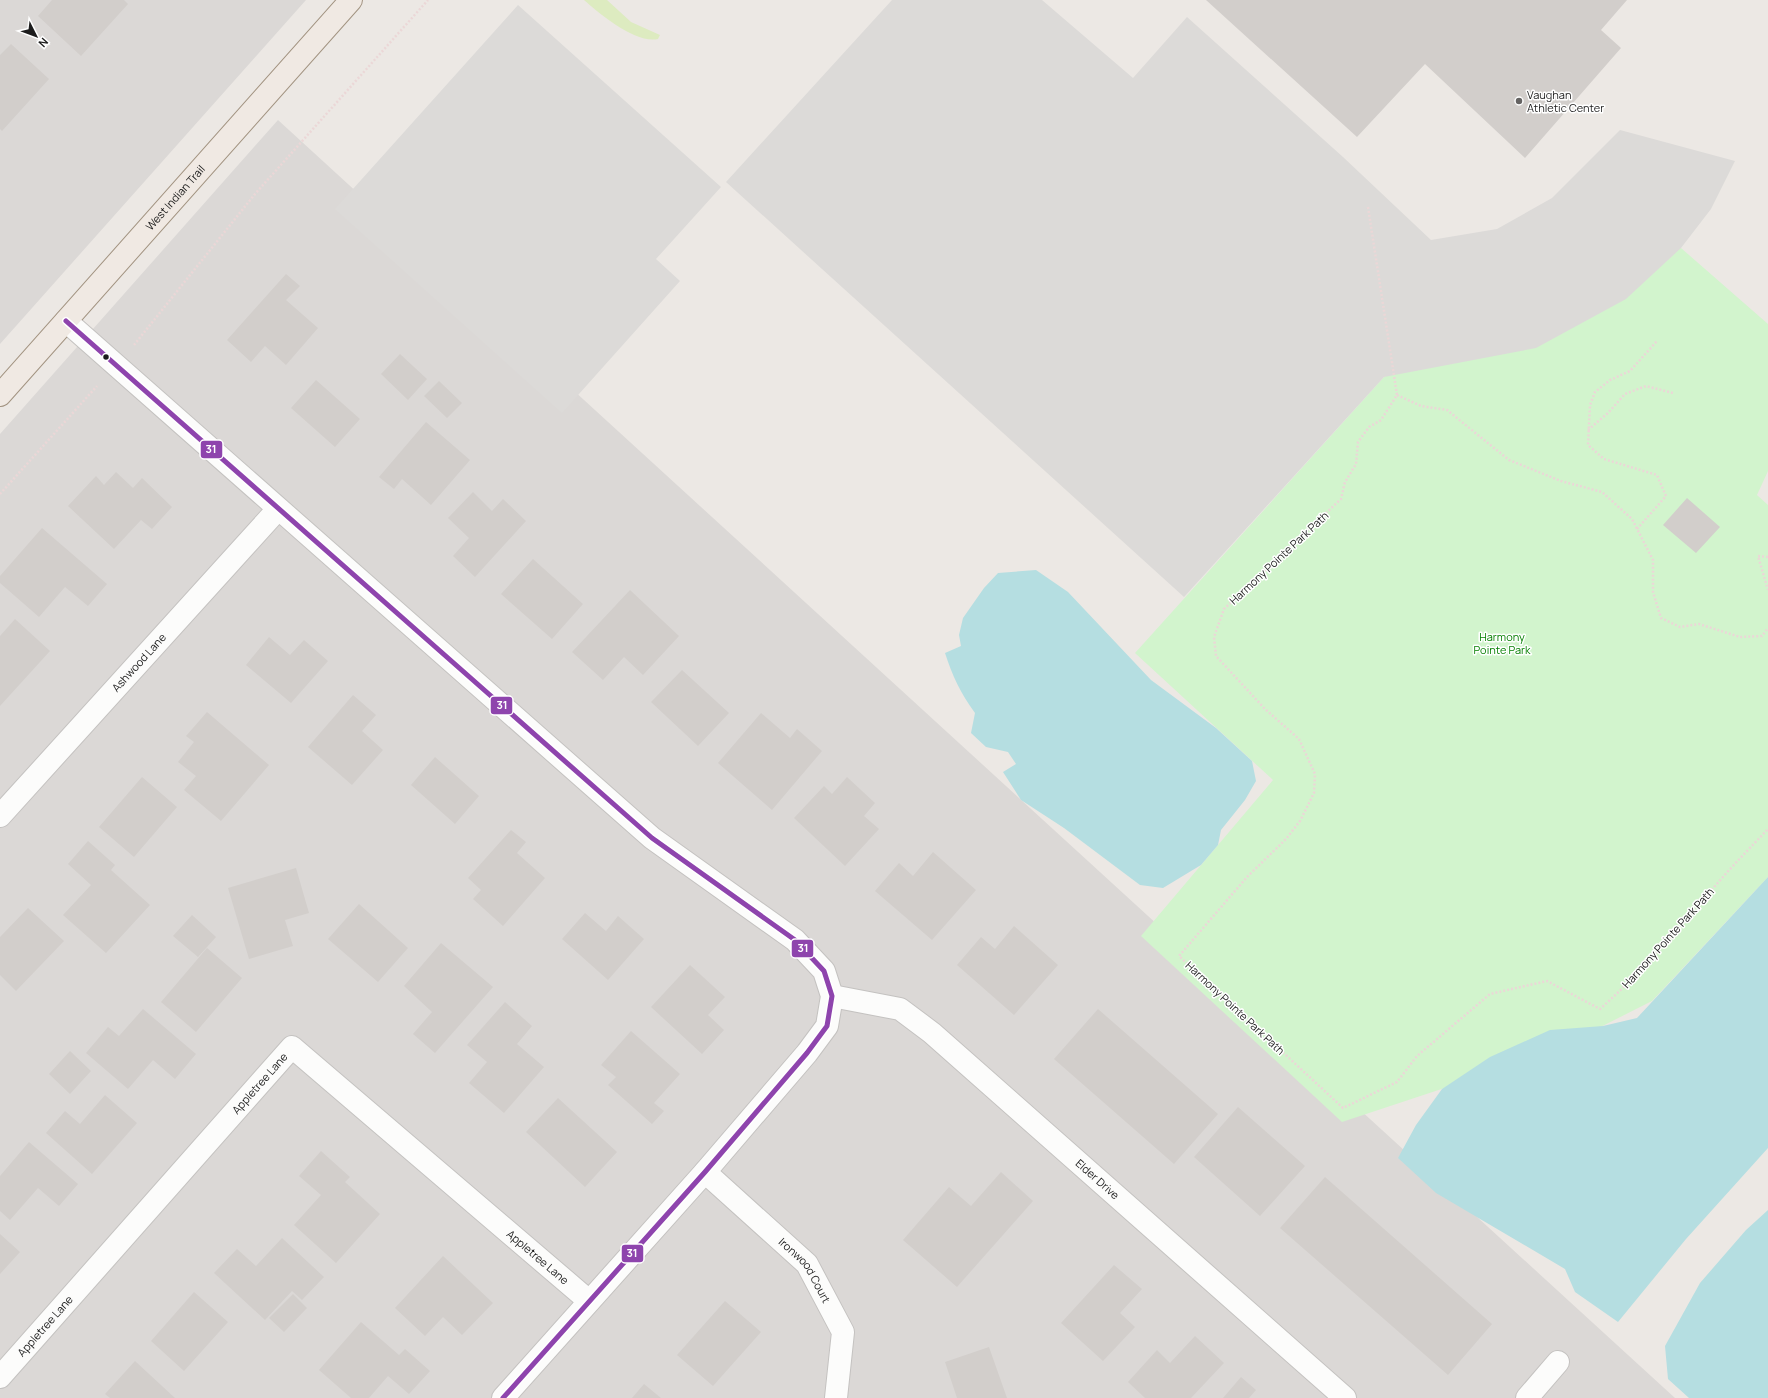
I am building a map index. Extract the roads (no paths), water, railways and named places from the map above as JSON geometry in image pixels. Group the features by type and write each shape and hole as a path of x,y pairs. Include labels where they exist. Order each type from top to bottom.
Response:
{"main road":[{"name":"West Indian Trail","path":"0,395 351,0"}],"street":[{"path":"66,321 652,838 795,940 824,971 832,996 827,1026 807,1053 705,1172 504,1398"},
{"name":"Ashwood Lane","path":"0,816 278,509"},
{"name":"Elder Drive","path":"832,996 900,1009 932,1033 1345,1398"},
{"name":"Appletree Lane","path":"0,1377 292,1048 589,1301"},
{"name":"Ironwood Court","path":"705,1172 807,1264 843,1332 836,1398"},
{"path":"1527,1398 1558,1362"}],"water":[{"path":"1036,570 1068,592 1151,680 1216,728 1252,761 1256,781 1245,800 1221,830 1218,845 1201,865 1163,888 1140,885 1064,828 1021,800 1003,772 1016,764 1008,752 986,747 971,733 975,713 957,684 945,653 961,646 959,635 963,618 984,588 998,573"},
{"path":"1768,877 1768,1148 1686,1239 1618,1322 1575,1292 1565,1269 1436,1193 1398,1158 1416,1125 1442,1089 1490,1057 1550,1030 1603,1026 1637,1018"},
{"path":"1768,1210 1768,1398 1689,1398 1668,1379 1665,1346 1700,1283 1746,1230"}],"place":[{"name":"Vaughan Athletic Center","path":"1519,101"}],"park label":[{"name":"Harmony Pointe Park","path":"1502,643"}]}
